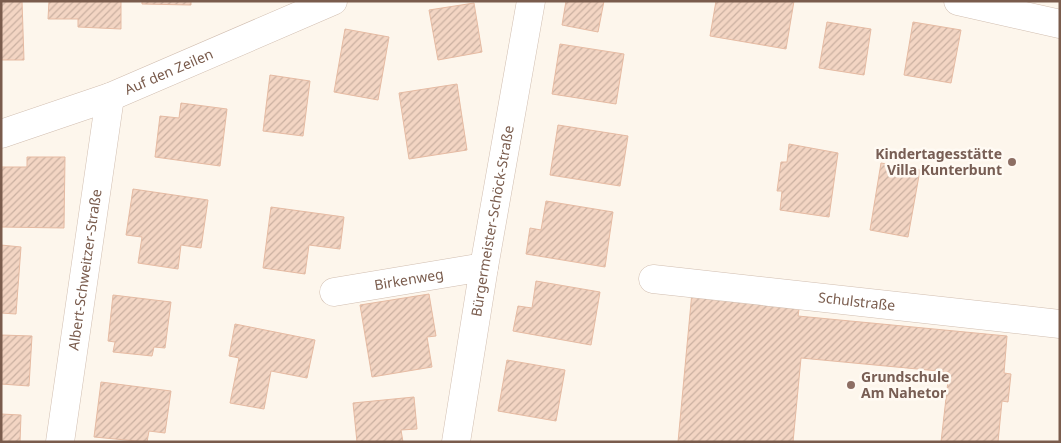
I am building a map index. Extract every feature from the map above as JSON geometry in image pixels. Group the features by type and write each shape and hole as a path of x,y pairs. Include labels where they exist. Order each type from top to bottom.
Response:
{"street":[{"name":"Auf den Zeilen","path":"1,134 110,98 333,1"},
{"name":"Bürgermeister-Schöck-Straße","path":"456,442 484,267 531,1"},
{"path":"958,1 1060,24"},
{"name":"Albert-Schweitzer-Straße","path":"60,442 110,98"},
{"name":"Birkenweg","path":"334,292 484,267"},
{"name":"Schulstraße","path":"653,279 1060,324"}],"building":[{"path":"1,1 22,1 24,60 1,60"},
{"path":"49,1 121,1 121,29 78,27 78,19 48,19"},
{"path":"142,1 191,1 191,5 142,4"},
{"path":"566,1 604,1 598,32 562,25"},
{"path":"716,1 794,1 786,49 710,36"},
{"path":"474,3 482,52 438,60 429,10"},
{"path":"827,22 871,29 864,75 819,68"},
{"path":"913,22 961,30 951,83 904,75"},
{"path":"345,29 389,37 378,100 334,92"},
{"path":"560,44 624,54 616,104 552,94"},
{"path":"270,75 310,81 303,136 263,131"},
{"path":"457,84 467,150 409,159 399,93"},
{"path":"181,103 227,109 220,166 155,157 160,116 179,118"},
{"path":"558,125 628,136 620,186 550,175"},
{"path":"789,144 838,153 829,217 780,210 782,191 777,191 781,162 787,162"},
{"path":"27,157 65,157 64,228 1,227 1,167 27,167"},
{"path":"881,163 920,170 908,237 870,230"},
{"path":"133,189 208,200 201,248 181,245 178,269 138,263 142,237 126,235"},
{"path":"546,201 613,212 605,267 526,254 530,228 541,230"},
{"path":"271,207 344,217 340,249 309,245 305,274 263,268"},
{"path":"1,245 21,247 16,314 1,313"},
{"path":"536,281 600,292 591,345 513,331 518,306 532,308"},
{"path":"692,292 800,303 798,316 1007,336 1004,373 1011,374 1008,402 1002,401 998,442 941,442 949,372 801,358 793,442 678,442"},
{"path":"429,294 436,336 427,337 432,367 372,377 360,305"},
{"path":"113,295 171,302 165,348 154,347 152,356 113,352 115,342 108,341"},
{"path":"235,324 315,340 307,378 271,371 264,409 230,403 239,358 229,356"},
{"path":"1,335 32,336 29,386 1,384"},
{"path":"507,360 565,370 556,421 498,411"},
{"path":"101,382 171,391 165,433 149,431 147,442 94,437"},
{"path":"414,397 417,429 401,430 403,442 357,442 353,403"},
{"path":"1,414 21,415 20,442 1,442"}],"place":[{"name":"Kindertagesstätte Villa Kunterbunt","path":"1012,162"},
{"name":"Grundschule Am Nahetor","path":"851,385"}]}
